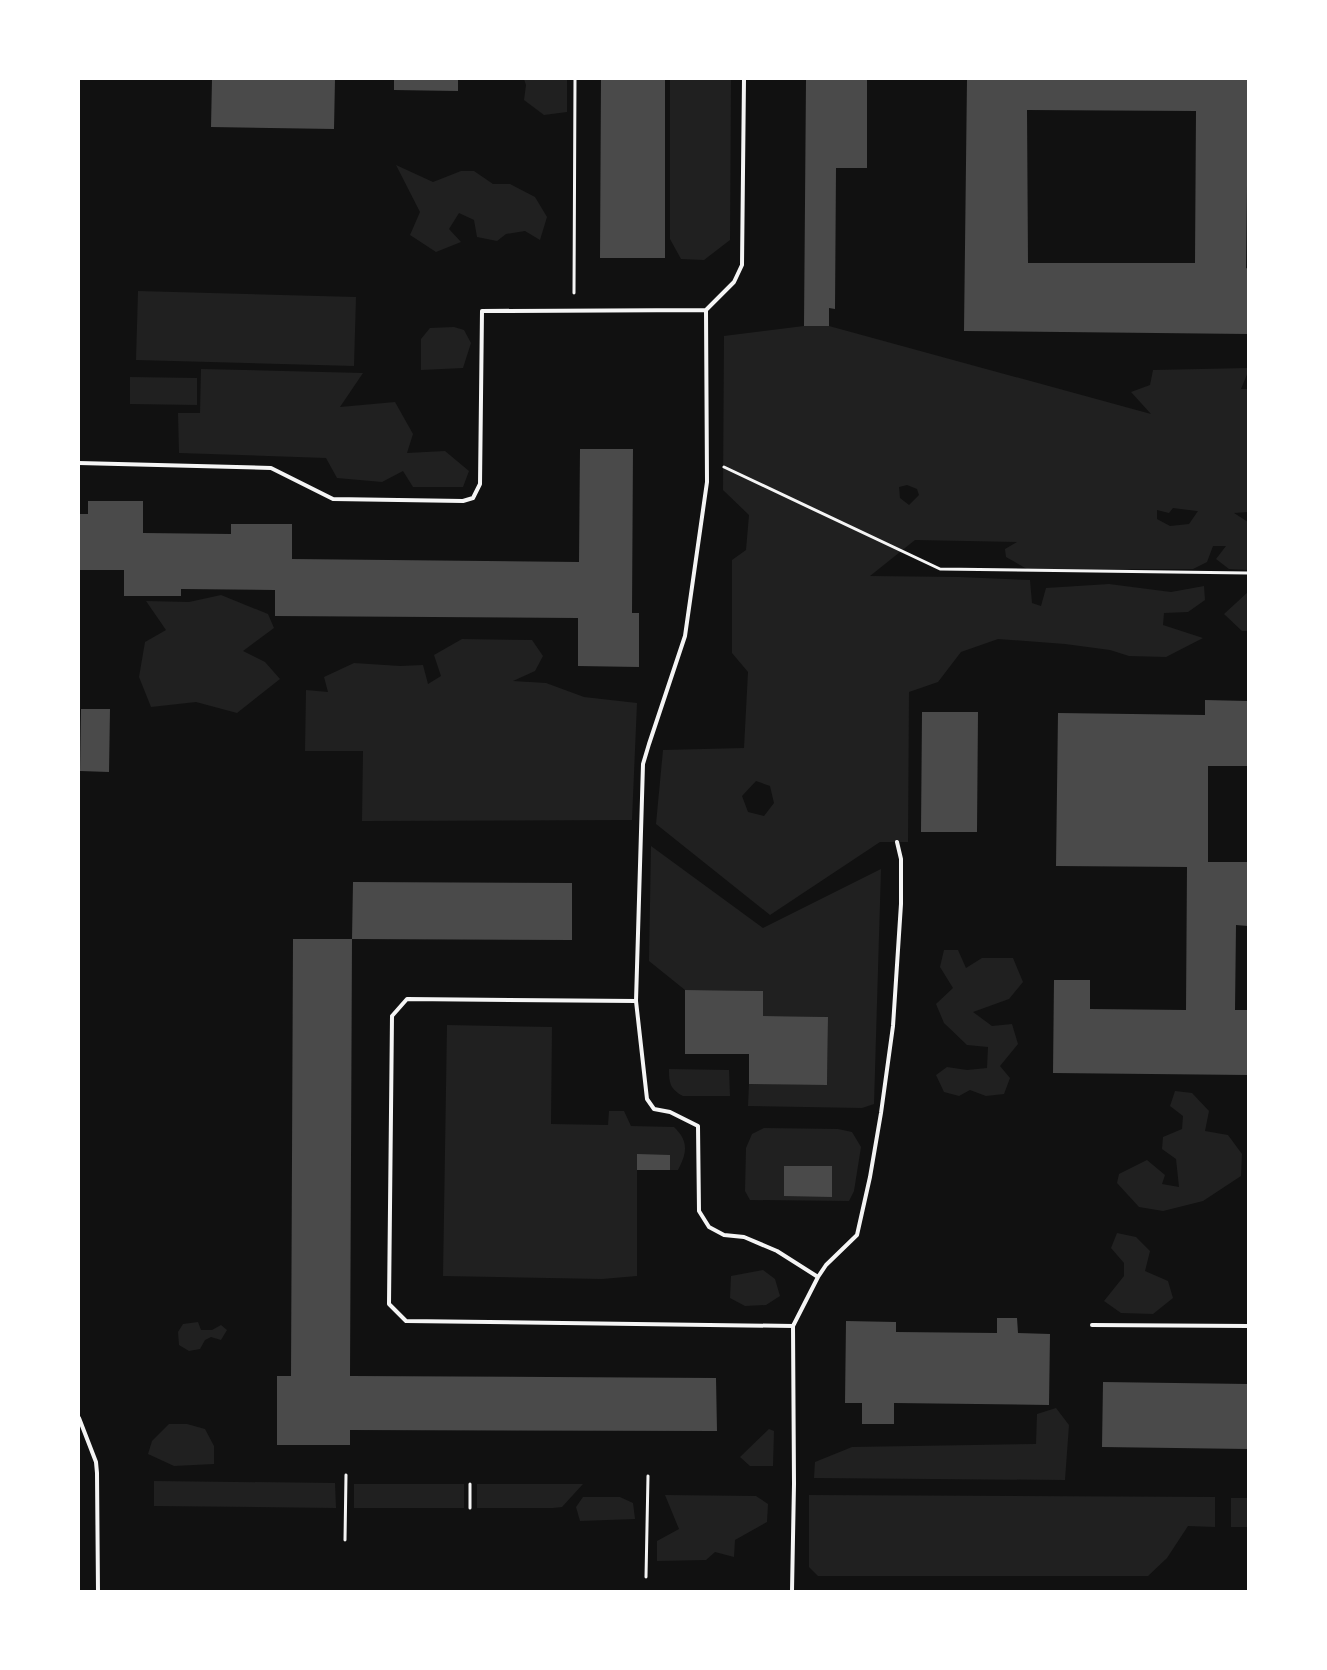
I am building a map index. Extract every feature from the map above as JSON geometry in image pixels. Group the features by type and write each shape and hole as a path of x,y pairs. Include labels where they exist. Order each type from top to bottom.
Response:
{"lane":[{"path":"79,463 271,468 333,499 463,501 473,498 480,484 482,312 706,310 734,282 742,265 744,79"},
{"path":"706,310 707,482 685,636 644,764 636,1001 647,1099 654,1109 670,1112 698,1126 699,1211 709,1228 724,1235 744,1237 777,1251 818,1277"},
{"path":"792,1591 794,1484 793,1326 826,1265 857,1235 870,1177 893,1026 901,904 901,859 897,842"},
{"path":"636,1001 408,999 392,1016 389,1304 406,1322 793,1326"},
{"path":"1092,1326 1248,1326"},
{"path":"79,1418 96,1462 98,1591"}],"path":[{"path":"574,311 575,79"},
{"path":"708,459 940,569 1248,573"},
{"path":"345,1540 346,1475"},
{"path":"646,1577 648,1476"},
{"path":"470,1484 470,1508"}],"shaded area":[{"path":"524,79 567,79 567,112 544,115 524,100 526,85"},
{"path":"670,79 731,79 730,240 704,260 681,259 670,239"},
{"path":"396,165 433,182 461,171 474,171 493,184 510,184 535,197 547,217 540,240 525,231 506,234 497,241 477,237 474,220 459,213 449,229 461,242 436,252 410,235 420,212"},
{"path":"138,291 356,297 354,366 136,360"},
{"path":"804,326 829,326 1151,414 1131,392 1150,385 1153,370 1248,368 1241,389 1248,389 1248,512 1234,513 1248,522 1248,570 1229,569 1216,559 1226,546 1213,546 1207,562 1193,569 1027,569 1006,557 1005,549 1017,542 915,540 870,576 1030,580 1032,603 1041,606 1046,588 1109,584 1171,592 1204,586 1205,600 1188,612 1164,613 1163,625 1203,638 1166,657 1129,656 1110,650 1065,644 998,639 961,652 938,682 909,692 908,842 880,842 770,915 656,824 663,750 744,748 748,672 732,653 732,560 746,550 749,515 723,490 724,336","holes":["907,485 917,489 919,495 909,505 900,498 899,487","1173,508 1198,511 1189,524 1170,526 1157,519 1157,510 1169,513","756,781 770,786 774,803 764,816 748,812 742,796"]},
{"path":"454,327 464,330 471,343 463,368 421,370 421,339 430,328"},
{"path":"201,369 363,373 340,407 395,402 413,434 407,453 445,451 469,471 463,487 413,487 403,471 382,482 337,478 326,458 179,453 178,413 200,413"},
{"path":"130,377 197,378 197,405 130,404"},
{"path":"1248,592 1248,631 1242,631 1224,614"},
{"path":"221,595 268,614 274,628 243,651 265,662 280,679 237,713 196,702 151,707 139,677 145,642 166,630 146,601 189,602"},
{"path":"462,639 532,640 543,656 535,671 513,681 546,683 584,697 637,703 632,820 362,821 363,751 305,751 306,690 328,692 324,677 354,663 400,666 423,665 428,684 441,676 434,655"},
{"path":"651,846 763,928 881,869 874,1104 862,1108 748,1106 749,1084 827,1085 828,1017 763,1016 763,991 685,990 649,961"},
{"path":"944,950 958,950 966,968 982,958 1013,958 1023,982 1009,999 973,1012 992,1026 1012,1024 1018,1044 1000,1066 1010,1078 1004,1094 986,1096 970,1090 959,1096 944,1092 936,1075 947,1067 967,1070 987,1068 988,1047 967,1045 944,1023 936,1004 953,988 940,967"},
{"path":"447,1025 552,1027 551,1124 608,1125 609,1111 624,1111 631,1126 674,1127 679,1132 684,1142 685,1153 678,1170 670,1170 670,1155 637,1155 637,1276 602,1279 443,1276"},
{"path":"669,1069 729,1070 730,1096 683,1096 675,1091 671,1085"},
{"path":"1175,1091 1192,1093 1209,1111 1205,1131 1228,1135 1242,1154 1241,1176 1203,1201 1163,1211 1139,1207 1117,1183 1119,1174 1147,1160 1165,1175 1162,1184 1179,1187 1176,1159 1162,1149 1163,1137 1182,1129 1183,1116 1170,1106"},
{"path":"764,1128 838,1129 852,1132 861,1147 854,1191 849,1201 750,1200 745,1191 746,1148 752,1134","holes":["784,1166 832,1167 832,1196 784,1196"]},
{"path":"1117,1233 1136,1237 1150,1251 1145,1271 1168,1281 1173,1298 1153,1314 1121,1313 1104,1301 1124,1276 1124,1263 1111,1248"},
{"path":"763,1270 775,1279 780,1296 766,1305 745,1306 730,1298 731,1276"},
{"path":"198,1322 201,1330 212,1330 221,1325 227,1330 221,1340 211,1337 205,1340 200,1349 189,1351 179,1345 178,1332 183,1324"},
{"path":"1056,1408 1069,1425 1065,1480 814,1478 815,1462 852,1447 1036,1444 1037,1414"},
{"path":"169,1424 187,1424 205,1429 214,1446 214,1464 174,1466 148,1454 152,1441"},
{"path":"769,1429 774,1431 773,1466 750,1466 740,1457"},
{"path":"154,1481 335,1483 336,1508 154,1506"},
{"path":"354,1484 464,1484 464,1508 354,1508"},
{"path":"477,1484 583,1484 562,1507 477,1508"},
{"path":"665,1495 756,1496 768,1504 767,1522 735,1540 734,1557 715,1552 706,1560 657,1561 657,1541 679,1529"},
{"path":"809,1495 1215,1497 1215,1527 1188,1526 1167,1558 1148,1576 818,1576 809,1567"},
{"path":"583,1497 620,1497 633,1503 635,1519 580,1521 576,1507"},
{"path":"1231,1498 1248,1498 1248,1527 1231,1527"}],"building":[{"path":"212,79 335,79 334,129 211,127"},
{"path":"394,79 458,79 458,91 394,90"},
{"path":"601,79 665,79 665,258 600,258"},
{"path":"806,79 867,79 867,168 836,168 835,309 829,308 829,326 804,326"},
{"path":"967,79 1248,79 1246,268 1248,269 1248,334 964,331","holes":["1027,110 1196,111 1195,263 1028,263"]},
{"path":"580,449 633,449 632,613 639,613 639,667 578,666 578,618 275,616 275,590 181,589 181,596 124,596 124,570 79,570 79,514 88,514 88,501 143,501 143,533 231,534 231,524 292,524 292,559 579,562"},
{"path":"1205,700 1248,701 1248,766 1208,766 1208,862 1248,862 1248,926 1236,925 1235,1010 1248,1010 1248,1075 1053,1073 1054,980 1090,980 1090,1009 1186,1010 1187,867 1056,866 1058,713 1205,715"},
{"path":"81,709 110,709 109,772 80,771"},
{"path":"922,712 978,712 977,832 921,832"},
{"path":"353,882 572,883 572,940 352,939"},
{"path":"293,939 352,939 350,1376 716,1378 717,1431 350,1430 350,1445 277,1445 277,1376 291,1376"},
{"path":"685,990 763,991 763,1016 828,1017 827,1085 749,1084 749,1054 685,1054"},
{"path":"637,1154 670,1155 670,1170 637,1170"},
{"path":"784,1166 832,1166 832,1197 784,1196"},
{"path":"997,1318 1017,1318 1018,1333 1050,1334 1049,1405 894,1403 894,1424 862,1424 862,1403 845,1403 846,1321 896,1322 896,1332 997,1333"},
{"path":"1103,1382 1248,1384 1248,1449 1102,1447"}]}
